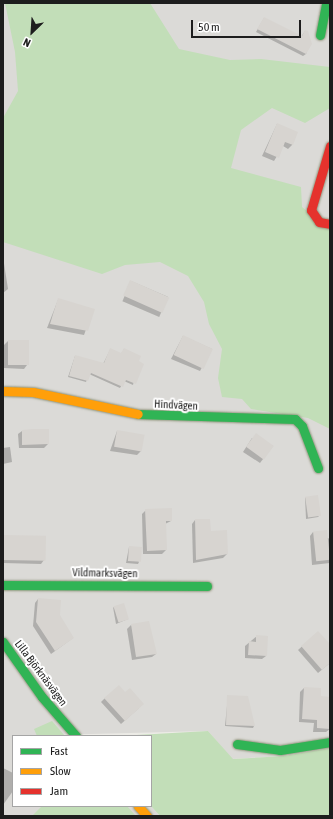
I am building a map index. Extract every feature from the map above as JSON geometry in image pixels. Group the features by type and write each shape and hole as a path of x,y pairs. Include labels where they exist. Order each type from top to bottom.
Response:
{"street":[{"path":"320,35 326,3"},
{"path":"330,146 311,210 319,222 330,224"},
{"name":"Hindvägen","path":"3,391 32,392 150,416 294,420 302,426 318,468"},
{"name":"Vildmarksvägen","path":"3,585 206,586"},
{"name":"Lilla Björknäsvägen","path":"3,642 42,697 75,735"},
{"path":"238,744 280,750 330,742"},
{"path":"139,807 147,816"}],"shaded area":[{"path":"3,3 330,3 330,748 284,756 232,759 208,731 12,735 12,807 152,807 160,816 3,816"}],"green space":[{"path":"5,3 150,3 179,49 230,60 261,59 330,67 330,108 305,123 272,108 241,130 231,168 301,187 302,207 330,229 330,429 308,418 251,409 242,399 222,397 218,378 222,349 209,324 204,302 188,276 160,262 125,265 102,274 3,242 3,118 18,91 15,52"},
{"path":"52,721 64,735 37,735 34,729"},
{"path":"208,731 233,759 284,756 330,748 330,816 160,816 152,807 152,735 137,735"},
{"path":"41,807 128,807 136,816 32,816"}],"building":[{"path":"264,17 302,36 305,30 308,31 312,44 306,54 257,29"},
{"path":"277,123 298,132 293,145 285,142 279,158 265,152"},
{"path":"130,280 169,297 162,313 123,296"},
{"path":"58,298 95,309 88,331 50,324"},
{"path":"183,335 213,349 204,369 174,355"},
{"path":"8,340 29,340 29,365 8,365"},
{"path":"110,348 121,353 124,348 141,356 139,361 144,364 136,384 126,380 123,387 91,373 88,381 69,376 75,355 104,363"},
{"path":"49,429 49,444 22,445 22,430"},
{"path":"117,430 145,435 142,452 114,447"},
{"path":"256,433 274,446 264,460 246,447"},
{"path":"318,495 321,516 308,518 305,497"},
{"path":"172,508 172,521 166,521 167,550 147,551 145,509"},
{"path":"195,519 210,519 211,531 227,530 228,554 196,560"},
{"path":"327,530 330,560 316,561 313,531"},
{"path":"3,535 46,536 46,561 3,560"},
{"path":"129,546 142,547 141,562 128,561"},
{"path":"38,598 61,600 60,615 74,638 55,651 36,622"},
{"path":"124,603 129,619 118,622 113,606"},
{"path":"149,621 157,654 136,657 131,624"},
{"path":"318,631 330,644 330,663 322,670 301,646"},
{"path":"256,635 268,636 267,656 248,655 249,641 256,642"},
{"path":"119,685 125,692 130,688 144,704 125,721 104,698"},
{"path":"304,687 321,688 321,696 330,697 330,729 317,728 317,720 302,719"},
{"path":"227,695 248,696 255,726 226,725"}],"traffic: fast":[{"path":"320,35 326,3"},
{"path":"138,414 295,419 302,426 318,468"},
{"path":"3,585 207,586"},
{"path":"3,642 42,697 75,735"},
{"path":"237,744 280,750 330,742"}],"traffic: slow":[{"path":"3,391 33,392 138,414"},
{"path":"139,807 147,816"}],"traffic: jam":[{"path":"330,146 311,210 319,222 330,224"}]}
